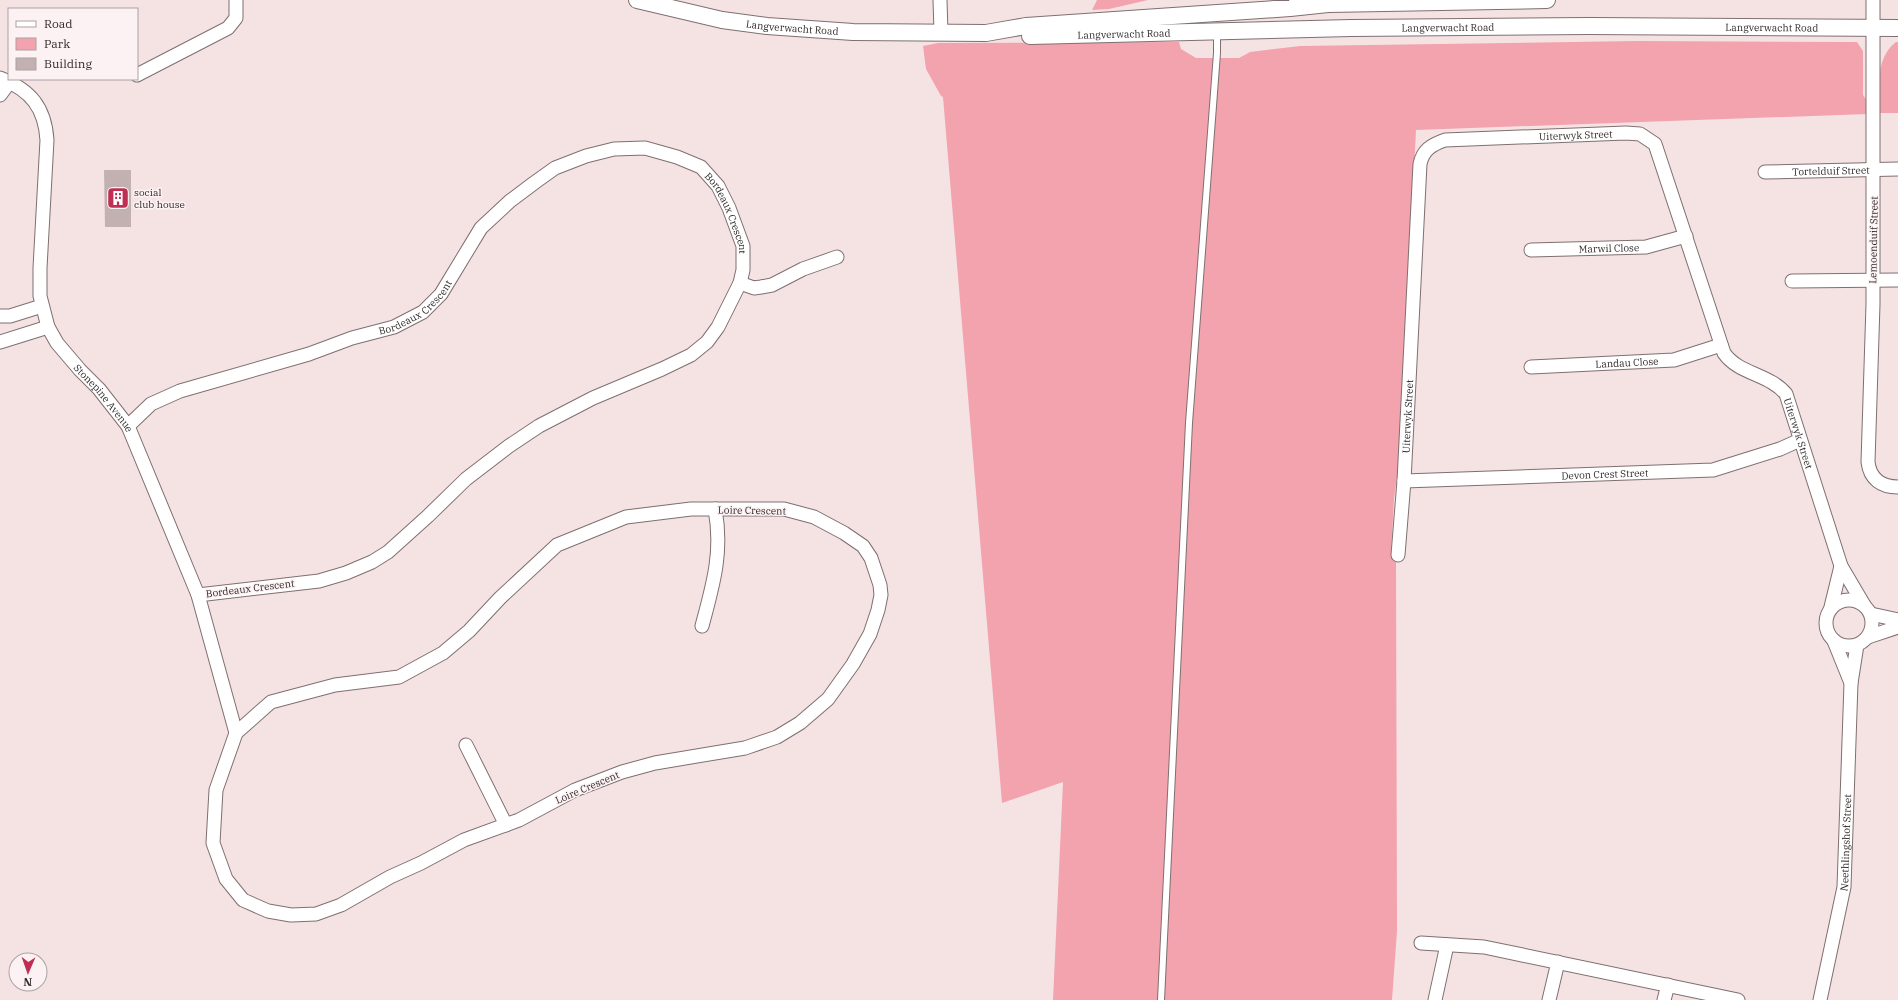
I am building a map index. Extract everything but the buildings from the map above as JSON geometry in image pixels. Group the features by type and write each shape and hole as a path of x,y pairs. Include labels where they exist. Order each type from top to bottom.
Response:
{"street":[{"path":"138,74 228,28 236,18 236,0"},
{"name":"Langverwacht Road","path":"637,0 722,20 767,26 853,32 998,32 1028,36 1217,33 1359,28 1597,26 1898,28"},
{"path":"940,0 941,32"},
{"path":"1306,0 1328,4"},
{"name":"Langverwacht Road","path":"998,32 1026,26 1218,6 1547,0"},
{"name":"Lemoenduif Street","path":"1873,0 1873,304 1868,462 1869,468 1875,479 1885,486 1898,487"},
{"path":"1217,33 1218,6"},
{"path":"0,95 5,80"},
{"name":"Stonepine Avenue","path":"5,80 32,97 39,106 46,124 47,140 40,268 42,306 48,327 57,343 80,370 99,389 128,426 198,594 236,733"},
{"name":"Uiterwyk Street","path":"1398,554 1404,481 1420,164 1422,156 1435,143 1445,140 1626,133 1640,134 1655,144 1721,345 1730,361 1779,386 1786,394 1841,566 1867,609"},
{"name":"Bordeaux Crescent","path":"128,426 151,404 180,392 309,354 352,338 394,327 423,312 441,294 481,228 510,201 555,168 586,156 614,148 645,148 677,157 701,167 718,186 729,208 743,246 743,270 740,283 718,327 707,342 690,355 662,369 593,398 539,426 509,446 466,479 388,552 372,562 346,573 318,581 198,594"},
{"name":"Tortelduif Street","path":"1765,172 1898,169"},
{"name":"Marwil Close","path":"1531,250 1646,247 1686,236"},
{"path":"740,283 754,288 761,287 772,284 803,269 837,257"},
{"path":"1792,281 1898,280"},
{"path":"0,316 10,316 42,306"},
{"path":"0,342 48,327"},
{"name":"Landau Close","path":"1531,367 1674,360 1721,345"},
{"name":"Devon Crest Street","path":"1404,481 1714,470 1780,449 1800,440"},
{"path":"702,626 717,568 719,530 715,509"},
{"name":"Loire Crescent","path":"715,509 784,509 814,517 844,533 863,546 871,558 876,570 881,595 870,634 853,664 828,699 800,723 777,737 745,748 690,756 622,772 575,790 506,824 464,840 421,863 390,877 341,905 316,914 291,915 268,911 243,900 226,879 213,843 216,790 236,733 271,702 335,685 398,676 443,653 469,631 500,598 557,545 626,517 660,512 715,509"},
{"path":"1841,566 1831,606 1826,615 1825,624 1827,634 1834,641 1849,647 1857,645 1868,637 1898,628"},
{"path":"1831,606 1841,600 1853,600 1867,609 1898,620"},
{"path":"1867,609 1872,626 1868,637"},
{"name":"Neethlingshof Street","path":"1834,641 1850,683"},
{"name":"Neethlingshof Street","path":"1820,1000 1844,887 1850,683 1857,645"},
{"path":"466,745 506,824"},
{"path":"1421,943 1484,947 1738,1000"},
{"path":"1435,1000 1447,945"},
{"path":"1549,1000 1558,962"},
{"path":"1664,1000 1668,985"}],"lane":[{"path":"1161,1000 1189,423 1217,53 1217,33"}],"green space":[{"path":"1097,0 1148,0 1109,9 1092,10"},
{"path":"1637,41 1857,42 1863,51 1863,95 1868,102 1868,114 1416,130 1400,454 1394,499 1391,554 1396,555 1397,931 1392,1000 1053,1000 1063,782 1002,803 943,97 926,69 923,46 938,43 1179,42 1181,49 1196,58 1239,58 1250,52 1300,46"},
{"path":"1896,42 1898,42 1898,113 1880,113 1879,84 1881,66 1889,49"}],"place":[{"name":"social club house","path":"118,198"}]}
